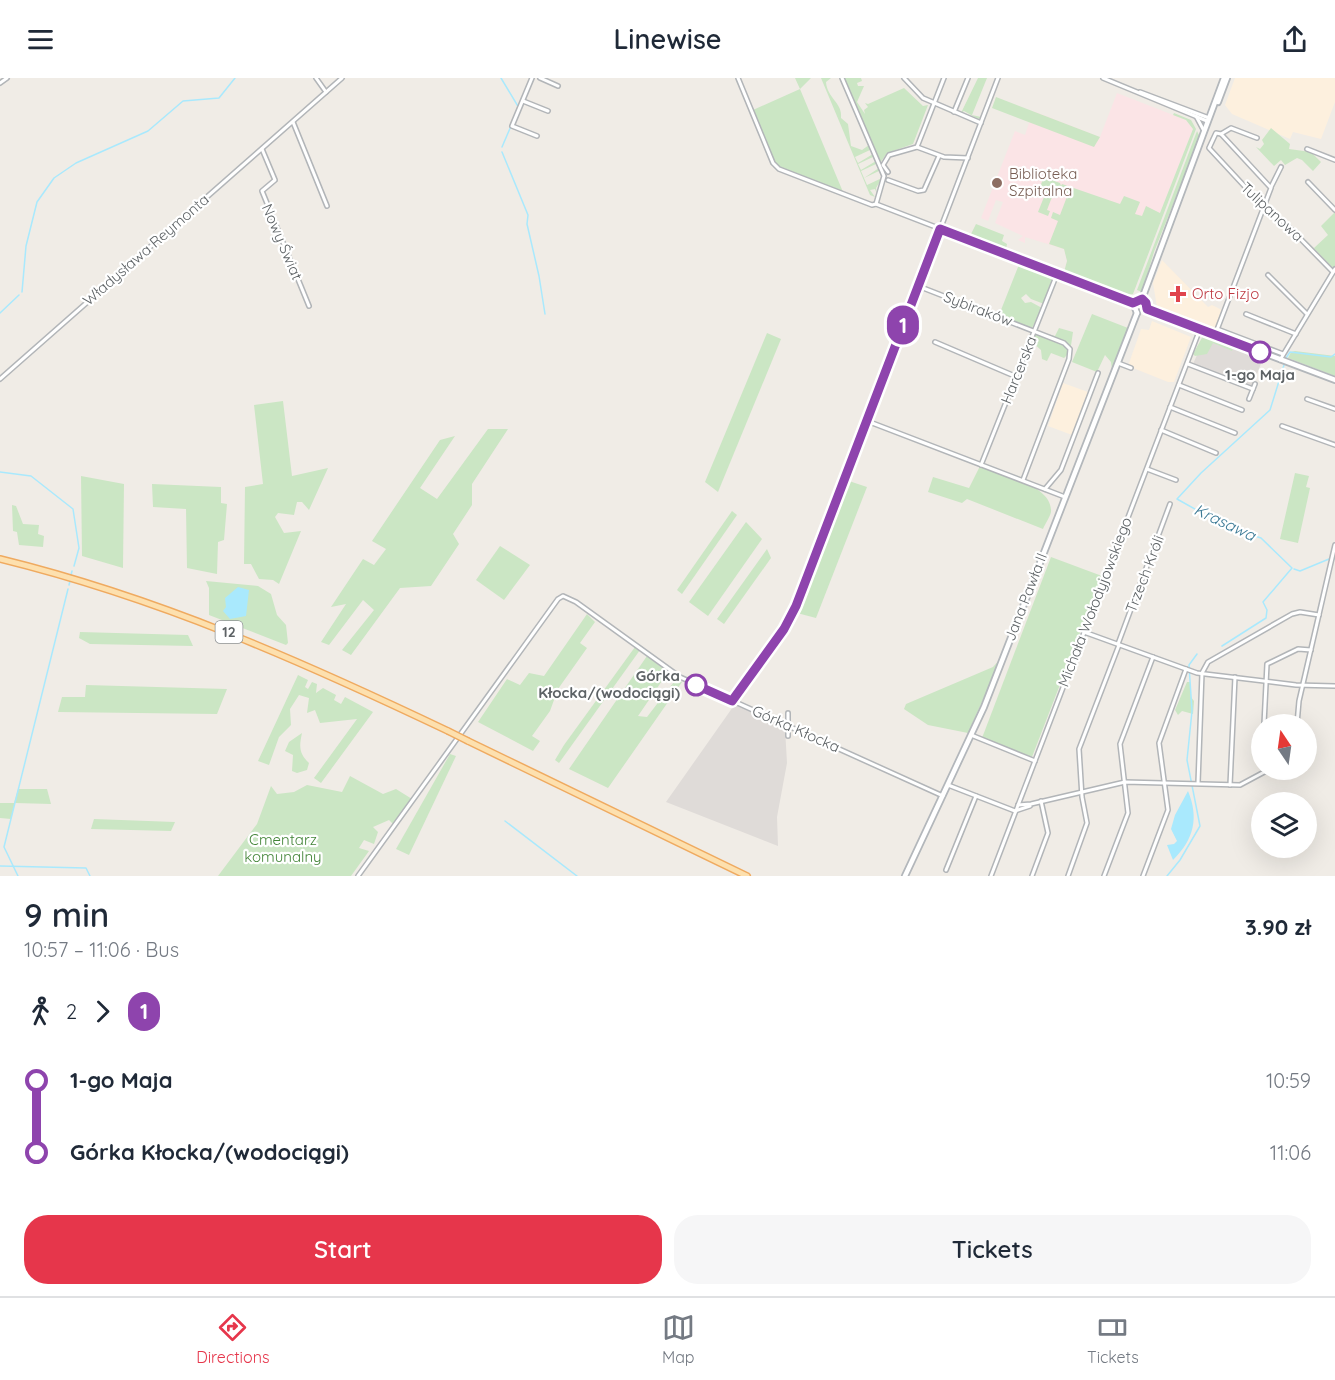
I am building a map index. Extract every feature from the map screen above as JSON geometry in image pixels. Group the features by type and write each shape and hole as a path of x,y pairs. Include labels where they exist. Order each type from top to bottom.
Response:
{"main road":[{"path":"1210,119 1213,106 1226,78"},
{"path":"1147,309 1143,313 1137,313 1133,303 1142,299 1226,78"},
{"path":"1142,299 1147,309"},
{"path":"1147,309 1200,329 1216,332 1335,380"},
{"name":"Jana Pawła II","path":"905,876 971,735 1137,313"},
{"name":"12","path":"0,559 122,594 217,627 302,662 747,876"}],"street":[{"path":"0,83 7,78"},
{"path":"316,78 326,93"},
{"name":"Władysława Reymonta","path":"0,379 342,78"},
{"path":"532,78 512,126 537,136"},
{"path":"540,78 558,86"},
{"path":"738,78 775,167 1133,303"},
{"path":"842,78 884,176 876,204"},
{"path":"904,78 916,93 934,105 981,123"},
{"path":"917,147 944,78"},
{"path":"954,112 968,78"},
{"path":"732,701 784,629 793,611 998,78"},
{"path":"1102,78 1191,114 1210,119"},
{"path":"1138,92 1198,111 1210,119"},
{"path":"523,101 548,111"},
{"path":"1198,111 1207,111 1213,106"},
{"path":"1191,114 1200,120 1204,132"},
{"path":"292,122 327,206"},
{"path":"1257,138 1231,128 1221,134 1271,188"},
{"name":"Tulipanowa","path":"1221,134 1217,133 1213,138 1211,152 1264,208 1288,226 1334,270"},
{"path":"888,172 883,165 889,155 917,147 939,156 968,158"},
{"name":"Nowy Świat","path":"262,149 274,180 262,192 309,306"},
{"path":"1307,149 1335,160"},
{"path":"888,180 918,191 924,190 939,156"},
{"path":"1216,332 1271,188 1281,168"},
{"path":"1308,182 1335,210"},
{"path":"1282,357 1334,270"},
{"name":"Harcerska","path":"980,465 1057,274"},
{"path":"1268,275 1308,315"},
{"name":"Sybiraków","path":"918,286 1064,343 1070,349 1069,359 1023,480"},
{"path":"1246,314 1296,334"},
{"name":"Michała Wołodyjowskiego","path":"991,876 1200,329"},
{"path":"935,342 1017,376"},
{"path":"1116,362 1131,368"},
{"path":"1187,363 1253,389"},
{"path":"1045,489 1061,470 1098,373"},
{"path":"1179,384 1242,410"},
{"path":"1249,399 1255,384"},
{"path":"1307,399 1335,409"},
{"path":"1170,407 1235,433"},
{"path":"867,421 1065,497"},
{"path":"1282,426 1335,445"},
{"path":"1161,430 1216,453"},
{"path":"1146,469 1176,480"},
{"name":"Trzech Króli","path":"1068,876 1088,823 1082,792 1079,749 1170,504"},
{"path":"1299,714 1335,545"},
{"name":"Górka Kłocka","path":"358,876 558,599 563,596 576,602 680,677 943,796"},
{"path":"1198,783 1202,673 1214,657 1292,614 1300,612 1319,615"},
{"path":"1084,632 1188,670 1266,681 1335,686"},
{"path":"1264,714 1267,664 1298,649 1311,650"},
{"path":"1104,876 1128,816 1120,744 1153,657"},
{"path":"1143,876 1168,810 1159,743 1188,670"},
{"path":"1230,785 1234,677"},
{"path":"788,713 788,736"},
{"path":"971,735 1035,761"},
{"path":"948,785 1015,811 1041,801 1125,782 1230,785 1243,784 1251,779"},
{"path":"1022,794 1027,802 1035,803"},
{"path":"946,870 976,796"},
{"path":"1032,876 1048,833 1041,801"},
{"path":"1018,805 1035,803"}],"shaded area":[{"path":"1235,78 1335,78 1335,102 1321,139 1293,132 1290,139 1232,114 1225,105"},
{"path":"1117,93 1186,120 1193,129 1130,290 1064,272 1067,261 1064,249 1025,237 1025,243 1018,240 1023,236 995,223 1003,202 996,200 988,221 981,218 1015,131 1025,135 1033,111 1100,137"},
{"path":"1162,260 1208,307 1212,305 1222,310 1215,328 1157,307 1153,283"},
{"path":"1152,321 1191,337 1174,382 1168,382 1128,366 1141,329 1149,330"},
{"path":"1206,335 1249,352 1248,356 1262,361 1252,387 1193,364"},
{"path":"1063,383 1088,392 1072,435 1048,426"},
{"path":"735,704 785,728 787,763 777,817 778,846 666,802"}],"green space":[{"path":"795,78 811,78 800,89"},
{"path":"821,78 831,78 826,82 827,88 840,108 841,118 848,124 851,146 862,150 869,145 871,151 855,157 858,163 873,154 874,159 873,157 858,164 861,170 876,161 877,166 876,164 861,171 867,185 882,178 876,188 877,194 875,189 870,190 875,197 870,195"},
{"path":"844,78 861,78 862,81 857,83 858,86 864,86 857,102 865,114 864,110 868,107 865,103 868,104 904,88 923,106 928,105 913,144 887,153 880,163"},
{"path":"978,78 987,78 972,115 981,117 978,119 964,111 961,113"},
{"path":"800,89 843,192 776,165 753,110"},
{"path":"996,97 1100,137 1094,147 992,108"},
{"path":"1174,113 1191,120 1196,129 1133,294 1126,295 1064,272 1067,261 1064,249 1049,244 1058,221 1051,218 1053,212 1060,215 1068,194 1055,189 1047,210 1050,211 1048,216 1038,212 1046,192 1039,189 1044,177 1060,183 1061,186 1062,184 1120,204 1124,196 1140,202 1135,214 1142,216 1146,206 1160,213 1193,129 1186,120 1173,115"},
{"path":"1271,128 1290,144 1289,149 1311,152 1321,162 1313,171 1297,158 1285,165 1281,160 1274,166 1256,147 1260,149 1264,144 1262,140"},
{"path":"1197,131 1200,137 1154,252 1142,292 1137,290"},
{"path":"879,168 880,173 879,171 864,178"},
{"path":"1335,212 1335,266 1333,268 1302,236 1314,248 1328,235 1321,226"},
{"path":"976,224 1004,235 1002,241 1007,244 1006,249 970,236"},
{"path":"1020,262 1054,276 1044,304 1031,299 1026,294 1021,298 1025,303 1031,302 1042,308 1032,328 999,315"},
{"path":"1092,314 1128,328 1112,370 1111,362 1105,355 1097,372 1072,362"},
{"path":"1059,328 1073,332 1070,352 1064,358 1051,353 1047,361 1042,359 1041,350 1031,341 1035,331 1055,336"},
{"path":"767,333 781,339 718,492 705,482"},
{"path":"1204,334 1233,346 1232,351 1213,343 1207,354 1195,356 1193,354"},
{"path":"1291,352 1335,356 1335,376 1288,358"},
{"path":"283,401 292,476 328,468 309,510 302,502 297,502 294,515 278,513 275,517 284,533 301,531 279,584 273,580 259,579 251,564 244,564 245,487 263,484 254,405"},
{"path":"488,429 508,429 472,484 472,505 453,534 459,544 431,586 400,588 351,655 342,650 374,610 363,600 329,645 321,642 346,604 331,607 363,559 374,565 386,549 372,541 440,440 455,436 420,488 437,499"},
{"path":"980,466 1024,482 1044,495 1051,512 1043,529 967,499 962,503 928,492 933,477 969,488"},
{"path":"1295,473 1309,476 1306,487 1310,488 1298,543 1280,539"},
{"path":"81,476 124,484 123,568 82,556"},
{"path":"846,480 867,487 816,618 797,613 797,607"},
{"path":"152,484 221,487 221,503 227,504 224,540 218,542 217,574 187,568 186,509 153,507"},
{"path":"12,505 16,506 23,524 39,525 38,534 44,536 43,547 19,545 17,532 13,531"},
{"path":"732,511 737,515 682,594 677,590"},
{"path":"746,522 762,539 708,616 689,602"},
{"path":"500,546 530,565 504,600 476,580"},
{"path":"767,549 771,558 724,624 717,619"},
{"path":"1051,557 1102,576 1032,757 982,738"},
{"path":"206,581 258,586 271,594 277,615 286,625 288,643 286,645 209,615 209,588"},
{"path":"587,614 595,622 580,643 587,648 558,689 550,711 532,736 540,741 533,751 478,722 507,679 520,685 529,673 544,676"},
{"path":"80,632 188,635 193,646 90,644 79,638"},
{"path":"635,647 640,650 559,763 555,760 564,745"},
{"path":"647,656 668,672 638,716 647,717 677,678 682,682 608,788 569,769"},
{"path":"1002,657 968,733 928,725 904,709 906,704 993,667"},
{"path":"298,675 308,680 305,687 308,689 312,682 317,684 316,693 323,688 336,695 334,700 341,704 345,697 373,712 321,783 314,778 357,719 320,723 315,710 307,713 309,698 299,695 290,709 291,725 279,737 269,765 258,761"},
{"path":"1187,682 1190,682 1191,697 1194,701 1193,714 1182,711 1178,715 1175,710"},
{"path":"86,685 227,689 217,714 58,712 62,697 85,697"},
{"path":"302,733 301,750 309,763 307,770 297,773 292,771 293,755 285,751 289,742"},
{"path":"450,754 456,756 409,855 396,849"},
{"name":"Cmentarz komunalny","path":"350,776 383,794 396,789 412,799 393,824 389,820 373,827 378,832 374,844 364,840 359,848 369,851 351,876 218,876 257,824 271,786 277,794 294,792 307,785 342,792"},
{"path":"18,789 47,789 51,804 15,803 11,819 0,818 0,803 14,803"},
{"path":"94,819 175,822 171,831 91,829"}],"water":[{"path":"238,587 249,590 246,616 230,619 223,611 226,607 225,598"},
{"path":"1188,791 1194,819 1186,844 1173,860 1167,845 1177,841 1171,829 1175,815"}],"waterway":[{"path":"22,292 26,246 37,202 54,178 76,163 148,131 183,101 219,98 235,78"},
{"path":"501,78 519,108"},
{"path":"502,147 511,126"},
{"path":"502,152 528,215 527,224 545,314"},
{"path":"0,313 19,295"},
{"name":"Krasawa","path":"1286,358 1290,352 1331,357 1335,354"},
{"name":"Krasawa","path":"1222,646 1266,618 1267,610 1263,602 1292,568 1261,538 1227,527 1177,499 1201,473 1270,410 1284,365"},
{"path":"0,472 31,476 73,509 79,548 74,566"},
{"path":"1294,569 1300,571 1329,559"},
{"path":"71,575 72,571"},
{"path":"69,585 70,581"},
{"path":"18,876 4,847 68,589"},
{"name":"Krasawa","path":"1167,876 1180,860 1200,826 1187,760 1192,711 1189,665 1197,654"},
{"path":"505,821 577,876"},
{"path":"0,866 86,868 90,876"}],"bus line":[{"name":"1","path":"696,685 732,701 791,616 940,229 1133,303 1142,299 1147,309 1260,352"}],"place":[{"name":"Biblioteka Szpitalna","path":"997,183"},
{"name":"Orto Fizjo","path":"1178,294"},
{"name":"1-go Maja","path":"1260,352"},
{"name":"Górka Kłocka/(wodociągi)","path":"696,685"}]}
